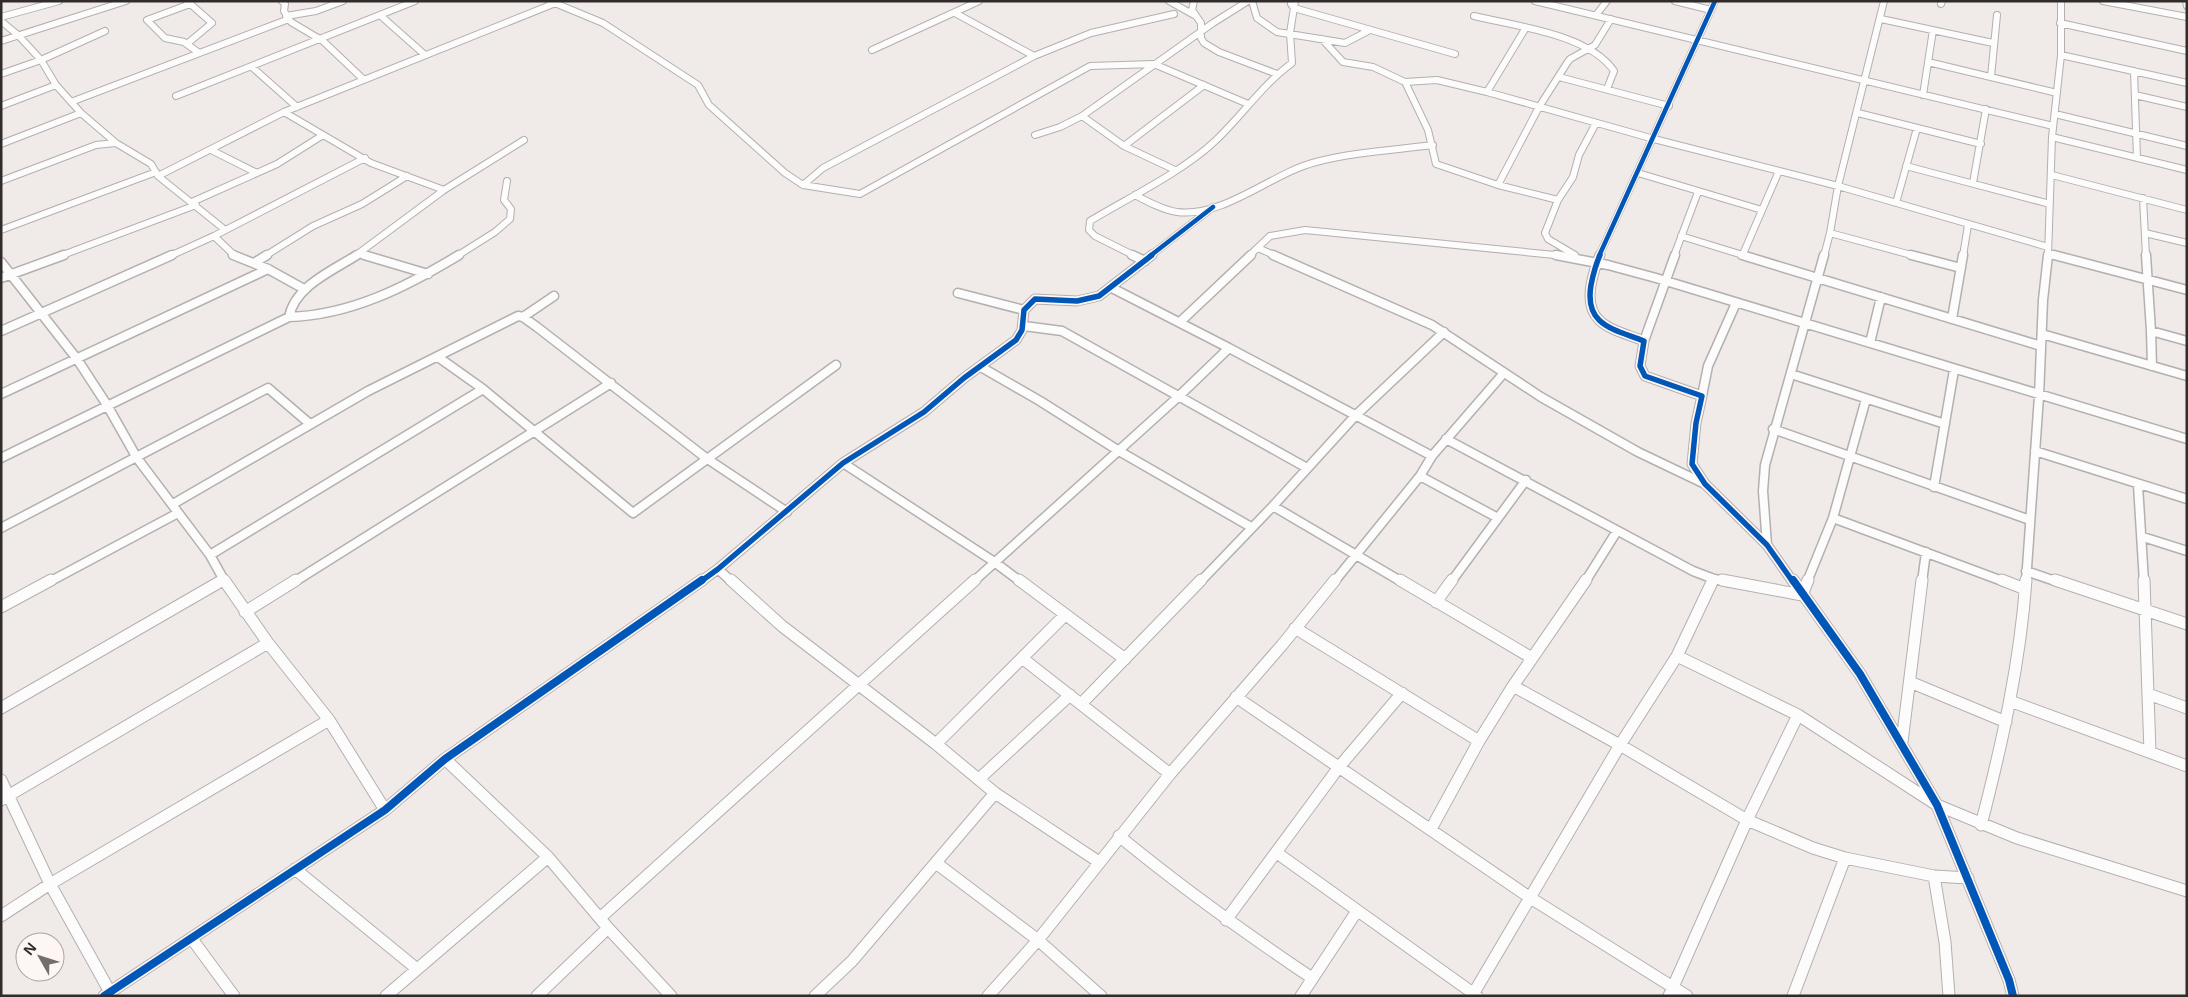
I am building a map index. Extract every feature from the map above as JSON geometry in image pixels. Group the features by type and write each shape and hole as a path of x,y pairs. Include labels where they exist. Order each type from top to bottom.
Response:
{"street":[{"path":"1,17 59,1"},
{"path":"1,40 126,1"},
{"path":"282,1 285,4 284,11 288,18 306,33 321,39 363,79"},
{"path":"71,102 288,18 316,11 343,1"},
{"path":"176,96 415,1"},
{"path":"872,50 979,1"},
{"path":"1169,1 1194,15"},
{"path":"1194,1 1191,7 1201,24 1201,38 1211,48 1276,74"},
{"path":"1035,135 1060,127 1082,116 1154,64 1248,1"},
{"path":"1252,1 1254,12 1263,24 1277,32 1345,43 1368,31"},
{"path":"1290,1 1294,5 1368,31 1454,54"},
{"path":"1535,1 1566,5 1596,15 1699,41 2054,126"},
{"path":"1596,15 1607,1"},
{"path":"1675,1 1711,10"},
{"path":"1644,341 1603,323 1594,316 1590,301 1597,261 1699,41 1715,1"},
{"path":"1767,545 1763,478 1773,429 1791,374 1830,233 1838,186 1858,113 1884,1"},
{"path":"1981,824 2006,722 2026,589 2039,396 2040,346 2048,250 2052,137 2060,55 2061,1"},
{"path":"2103,1 2187,18"},
{"path":"2139,1 2140,8"},
{"path":"2186,1 2187,6"},
{"path":"1,230 157,174 211,150 284,112 363,79 468,40 555,2 603,23 698,84 708,105 785,173 803,185 860,194 1090,66 1154,64 1248,104"},
{"path":"188,44 212,24 188,3 147,20 166,38 174,38 188,44 198,53"},
{"path":"1145,260 1095,236 1089,227 1093,219 1135,196 1213,143 1276,74 1292,63 1290,35 1294,5"},
{"path":"955,13 1034,56"},
{"path":"803,185 823,168 1034,56 1090,33 1174,14"},
{"path":"381,16 425,55"},
{"path":"1474,16 1525,29 1601,54 1612,66 1613,77 1607,90"},
{"path":"1991,77 1997,16"},
{"path":"1498,185 1538,107 1570,59 1590,49 1599,41 1611,19"},
{"path":"1880,19 1993,43"},
{"path":"1,22 18,35 41,60 56,85 81,113 116,143 151,164 157,174 224,229"},
{"path":"2060,23 2187,51"},
{"path":"1487,92 1525,29"},
{"path":"1923,95 1933,30"},
{"path":"1,74 41,60 105,31"},
{"path":"1322,39 1342,62 1373,67 1405,82 1437,80 1487,92 1654,139 1838,186 2187,290"},
{"path":"2060,55 2187,83"},
{"path":"1928,62 2057,93"},
{"path":"252,66 297,107"},
{"path":"2134,71 2138,158"},
{"path":"1558,77 1669,106"},
{"path":"1405,82 1428,130 1436,164 1498,185 1558,200"},
{"path":"1,106 56,85"},
{"path":"1124,146 1204,85"},
{"path":"2135,95 2187,107"},
{"path":"1973,183 1986,109"},
{"path":"284,112 371,163 444,190"},
{"path":"1,144 81,113"},
{"path":"1858,113 1981,144"},
{"path":"2055,114 2187,146"},
{"path":"1082,116 1124,146 1175,170"},
{"path":"1582,259 1548,239 1545,233 1558,200 1573,177 1579,155 1596,123"},
{"path":"1896,203 1916,128"},
{"path":"1,278 194,203 285,159 323,135"},
{"path":"2052,137 2187,170"},
{"path":"290,318 291,306 304,289 359,253 444,190 524,140"},
{"path":"1,181 96,145 116,143"},
{"path":"1,780 5,798 107,994 385,810 445,759 718,569 843,463 924,412 964,378 981,368 1016,340 1022,333 1024,326 1024,310 1035,300 1089,300 1099,296 1112,288 1213,207 1301,166 1338,158 1433,145"},
{"path":"211,150 257,173"},
{"path":"1,331 214,236 224,229 365,158"},
{"path":"1906,166 2050,204"},
{"path":"1743,254 1779,171"},
{"path":"1638,173 1762,210"},
{"path":"2052,175 2187,210"},
{"path":"254,263 313,226 362,204 407,176"},
{"path":"1,458 290,318 307,318 340,311 428,274 498,230 510,219 511,210 504,200 507,181"},
{"path":"1698,192 1649,324 1640,366 1645,376 1702,396"},
{"path":"1135,196 1158,207 1179,213 1213,207"},
{"path":"2143,198 2152,366"},
{"path":"1952,319 1968,225"},
{"path":"1180,322 1270,236 1305,230 1582,259 1597,261 1665,281 2039,396 2187,439"},
{"path":"1830,233 1961,268"},
{"path":"2145,233 2187,243"},
{"path":"214,236 236,257 268,268 304,289"},
{"path":"1681,236 2040,346"},
{"path":"1258,248 1407,313 1444,332 1503,374 1638,452 1705,484"},
{"path":"359,253 428,274"},
{"path":"1,262 76,359 107,405 137,458 210,555 245,612 329,720 385,810"},
{"path":"1,394 268,268"},
{"path":"1112,288 1180,322 1432,456"},
{"path":"958,293 1024,310"},
{"path":"523,317 554,296"},
{"path":"1870,343 1881,297"},
{"path":"1736,303 1708,366 1696,423 1692,464 1705,484 1767,545 1860,674 1902,742 1937,805 2009,980 2013,996"},
{"path":"1,607 175,508 310,424 368,391 518,316 523,317 611,383 706,458 787,512"},
{"path":"1024,326 1062,331 1307,468"},
{"path":"2151,331 2187,341"},
{"path":"1081,704 1272,506 1355,416 1444,332"},
{"path":"2042,334 2187,376"},
{"path":"600,918 1178,397 1229,348"},
{"path":"438,357 483,389 532,432 633,513 836,365"},
{"path":"981,368 1040,401 1119,450 1251,527"},
{"path":"1934,487 1954,370"},
{"path":"988,996 1038,940 1119,836 1295,628 1420,476 1432,456 1503,374"},
{"path":"1791,374 1945,424"},
{"path":"245,612 611,383"},
{"path":"1,528 268,388 310,424"},
{"path":"210,555 483,389"},
{"path":"1802,595 1833,518 1866,399"},
{"path":"1773,429 2030,520"},
{"path":"1446,439 1526,480 1693,571 1714,579 1802,595"},
{"path":"2035,451 2187,499"},
{"path":"843,463 993,562 1124,659"},
{"path":"1420,476 1498,518"},
{"path":"1436,602 1526,480"},
{"path":"2138,485 2143,537 2150,752"},
{"path":"1272,506 1532,658"},
{"path":"1833,518 2026,589"},
{"path":"1431,829 1479,741 1513,686 1582,587 1617,531"},
{"path":"2143,537 2187,551"},
{"path":"1902,742 1926,552"},
{"path":"718,569 782,626 936,744 995,793 1099,862"},
{"path":"2026,571 2187,624"},
{"path":"1277,854 1474,995 1529,897 1620,745 1677,656 1714,579"},
{"path":"1,708 224,580"},
{"path":"936,744 1065,615"},
{"path":"1295,628 1479,741"},
{"path":"5,798 268,643"},
{"path":"1677,656 1798,715 1937,805 2026,841 2187,891"},
{"path":"1022,658 1170,774"},
{"path":"1910,682 2006,722"},
{"path":"1513,686 1620,745 1748,820 1813,848 1845,858 1934,876 1968,878"},
{"path":"1226,920 1277,854 1339,767 1402,693"},
{"path":"979,779 1070,694"},
{"path":"2148,694 2187,708"},
{"path":"1236,697 1529,897 1671,991 1687,996"},
{"path":"2010,701 2187,766"},
{"path":"1671,991 1748,820 1798,715"},
{"path":"1,916 50,884 329,720"},
{"path":"445,759 548,857 608,928 671,996"},
{"path":"815,996 852,961 995,793"},
{"path":"1119,836 1180,886 1226,920 1312,978"},
{"path":"386,996 548,857"},
{"path":"1794,996 1845,858"},
{"path":"936,863 1038,940 1101,996"},
{"path":"295,869 417,969"},
{"path":"1934,876 1945,942 1949,996"},
{"path":"1301,996 1357,911"},
{"path":"536,996 608,928"},
{"path":"192,939 234,996"},
{"path":"2009,980 2020,996"}],"cycle path":[{"path":"1715,1 1597,261 1590,296 1591,310 1594,316 1603,323 1644,341 1640,366 1645,376 1702,396 1696,423 1692,464 1705,484 1767,545 1860,674 1937,805 2009,980 2013,996"},
{"path":"104,996 385,810 445,759 718,569 843,463 924,412 964,378 1016,340 1024,323 1024,310 1035,299 1077,301 1099,296 1213,207"}]}
